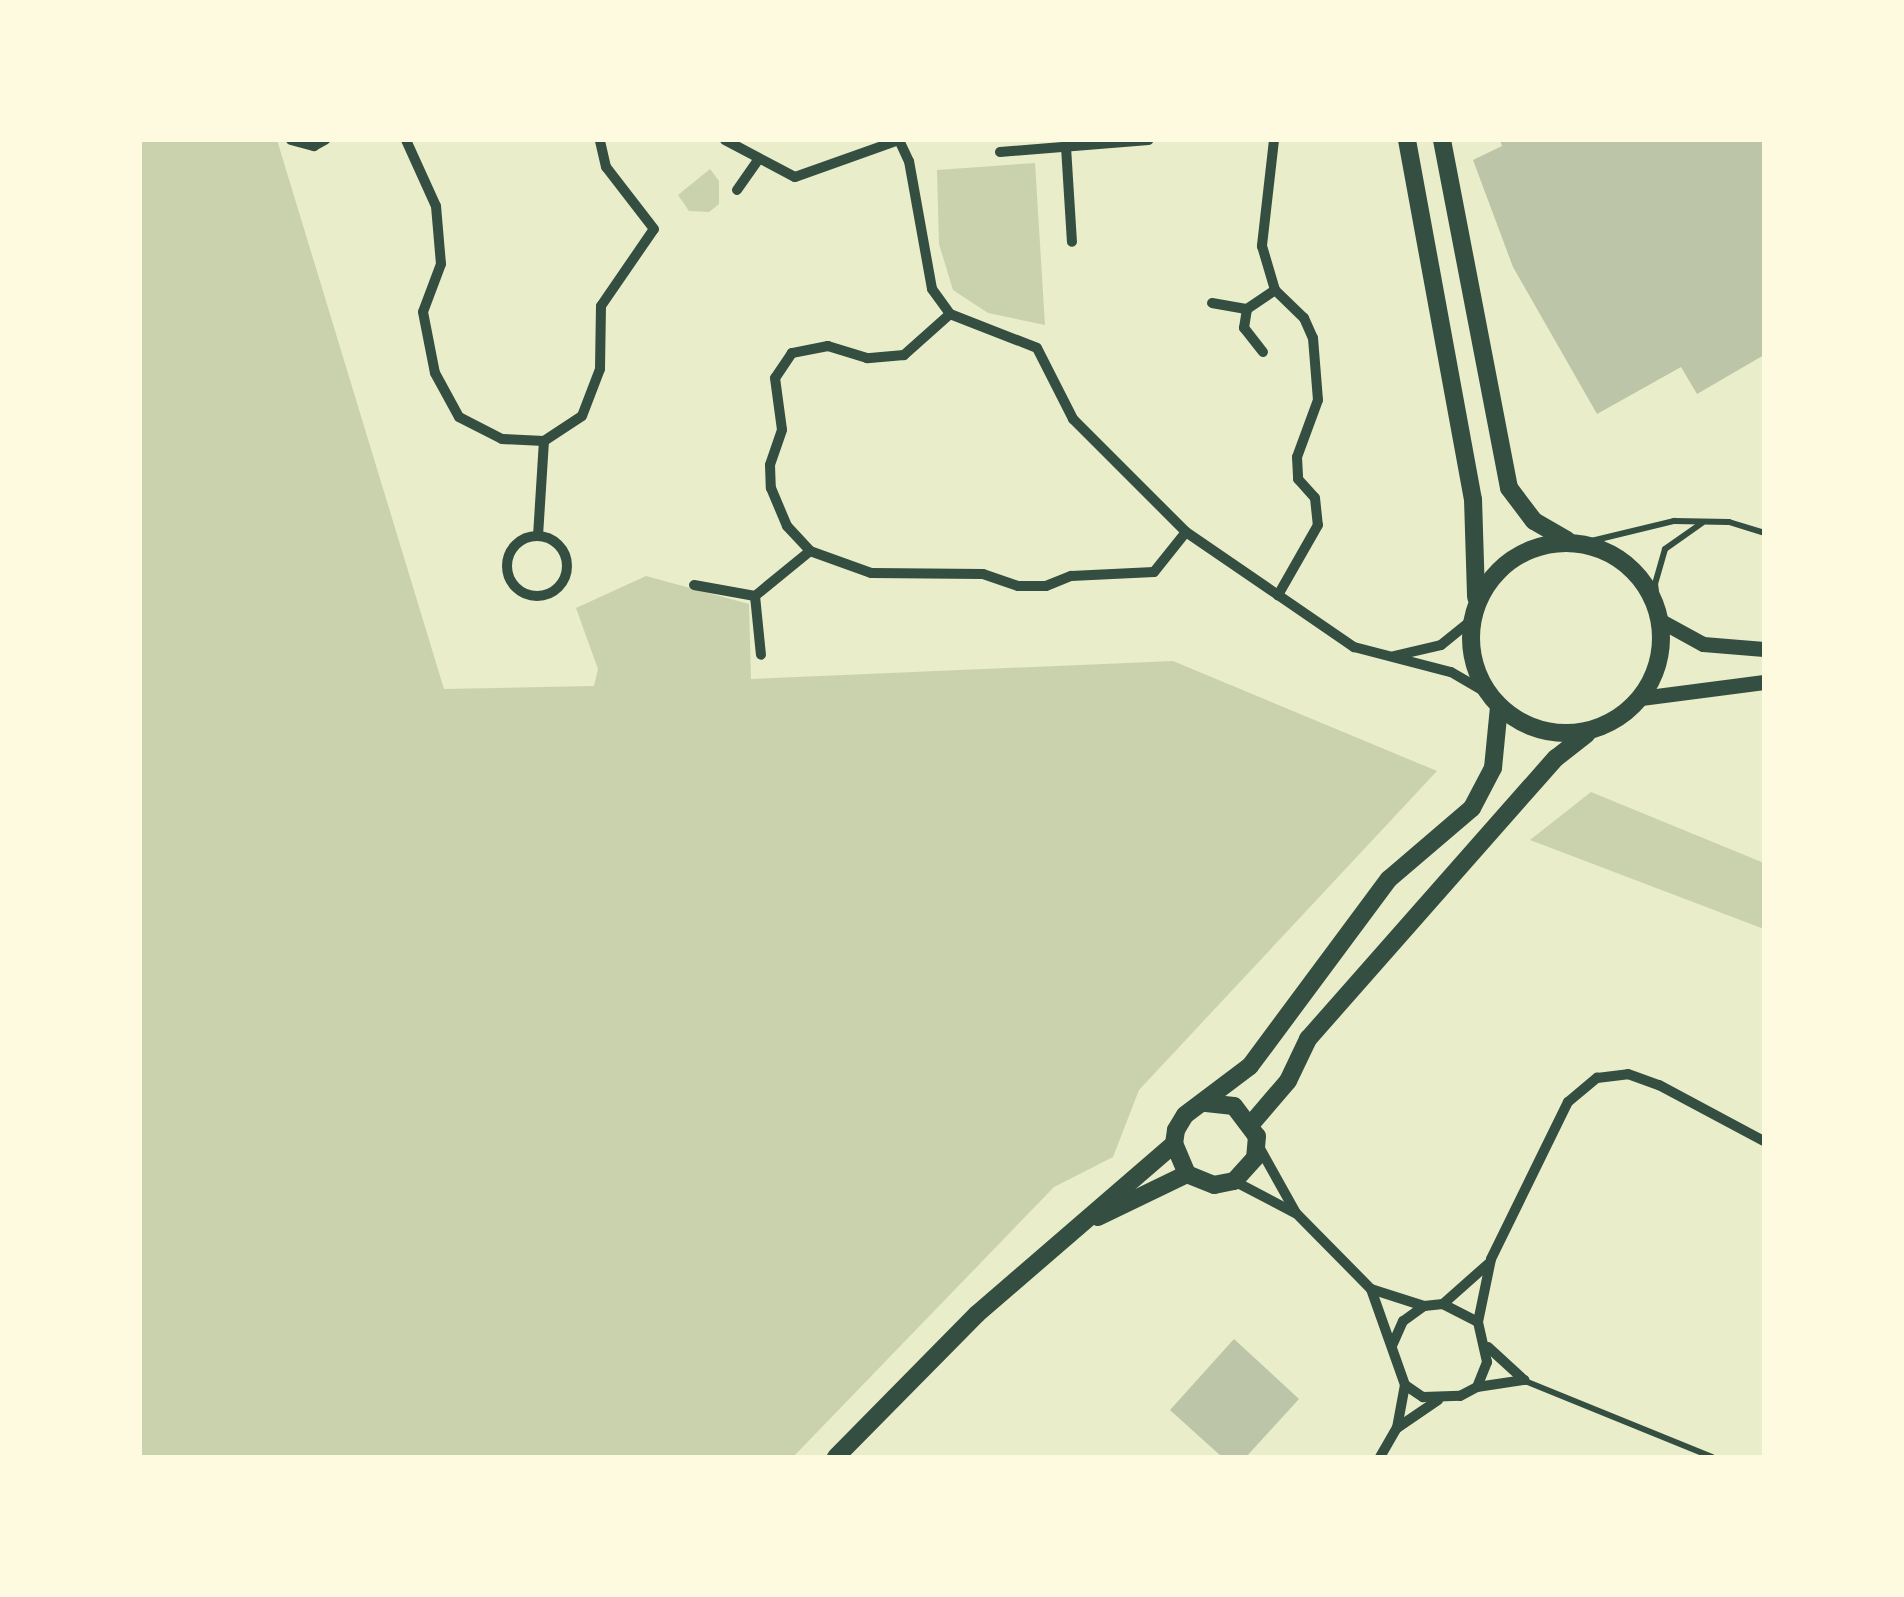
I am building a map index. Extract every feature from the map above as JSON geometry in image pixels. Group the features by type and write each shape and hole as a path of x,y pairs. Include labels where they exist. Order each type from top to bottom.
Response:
{"main road":[{"path":"836,1457 1071,1230 1174,1144 1185,1115 1206,1103 1287,1023 1390,879 1472,808 1493,768 1494,701 1471,653 1479,554 1473,498 1407,140"},
{"path":"1252,1122 1288,1082 1308,1038 1556,758 1641,698 1661,654 1659,614 1638,574 1611,553 1576,543 1534,521 1509,488 1442,140"},
{"path":"1473,614 1498,570 1534,547 1576,543"},
{"path":"1494,701 1552,733 1596,729"},
{"path":"1174,1144 1187,1174 1214,1186 1234,1181 1255,1158 1258,1144 1252,1122 1234,1106 1206,1103"},
{"path":"1071,1230 1187,1174"}],"street":[{"path":"292,140 314,146 325,140"},
{"path":"406,140 436,206 441,264 423,312 435,373 460,417 502,439 544,441 582,416 600,369 601,306 654,228 606,167 600,140"},
{"path":"725,140 757,161 795,176 899,140 932,289 950,314 1037,348 1073,420 1186,532 1354,647 1451,672 1494,701"},
{"path":"1000,152 1149,140"},
{"path":"1274,140 1273,181 1262,221 1275,290 1304,318 1313,338 1318,400 1297,457 1298,479 1315,498 1318,526 1278,595"},
{"path":"1066,146 1072,242"},
{"path":"737,190 757,161"},
{"path":"1212,303 1247,309 1275,290"},
{"path":"1247,309 1244,328 1264,352"},
{"path":"950,314 904,356 868,358 828,346 792,354 775,378 782,430 770,465 772,488 787,526 810,551 872,574 983,574 1018,586 1046,586 1071,576 1154,572 1186,532"},
{"path":"538,536 544,441"},
{"path":"538,536 556,542 566,574 554,590 532,596 509,578 506,564 512,549 538,536"},
{"path":"755,596 810,551"},
{"path":"694,584 755,596"},
{"path":"755,596 761,655"},
{"path":"1383,657 1426,652 1473,614"},
{"path":"1659,614 1703,644 1764,649"},
{"path":"1641,698 1764,682"},
{"path":"1524,1380 1488,1347 1478,1322 1488,1264 1568,1102 1597,1078 1628,1074 1659,1085 1764,1141"},
{"path":"1258,1144 1296,1213 1371,1289 1404,1385 1397,1428 1380,1457"},
{"path":"1234,1181 1296,1213"},
{"path":"1442,1304 1488,1264"},
{"path":"1371,1289 1424,1306 1442,1304 1478,1322"},
{"path":"1392,1346 1403,1321 1424,1306"},
{"path":"1478,1387 1488,1347"},
{"path":"1397,1428 1438,1400 1478,1387 1524,1380"},
{"path":"1404,1385 1438,1400"}],"lane":[{"path":"1576,543 1674,522 1738,524 1764,533"},
{"path":"1659,614 1655,584 1665,549 1703,522"},
{"path":"1524,1380 1712,1457"}],"green space":[{"path":"140,140 277,140 444,689 594,686 598,669 576,608 646,576 749,604 751,679 1173,661 1437,771 1139,1090 1113,1157 1054,1187 793,1457 140,1457"},
{"path":"1035,163 1045,325 988,313 953,290 939,244 937,170"},
{"path":"710,169 719,181 719,204 709,212 689,211 678,195"},
{"path":"1591,792 1764,863 1764,929 1530,840"}],"building":[{"path":"1500,140 1764,140 1764,355 1697,394 1681,367 1597,414 1513,267 1473,160 1502,146"},
{"path":"1234,1339 1299,1399 1246,1457 1222,1457 1170,1410"}]}
